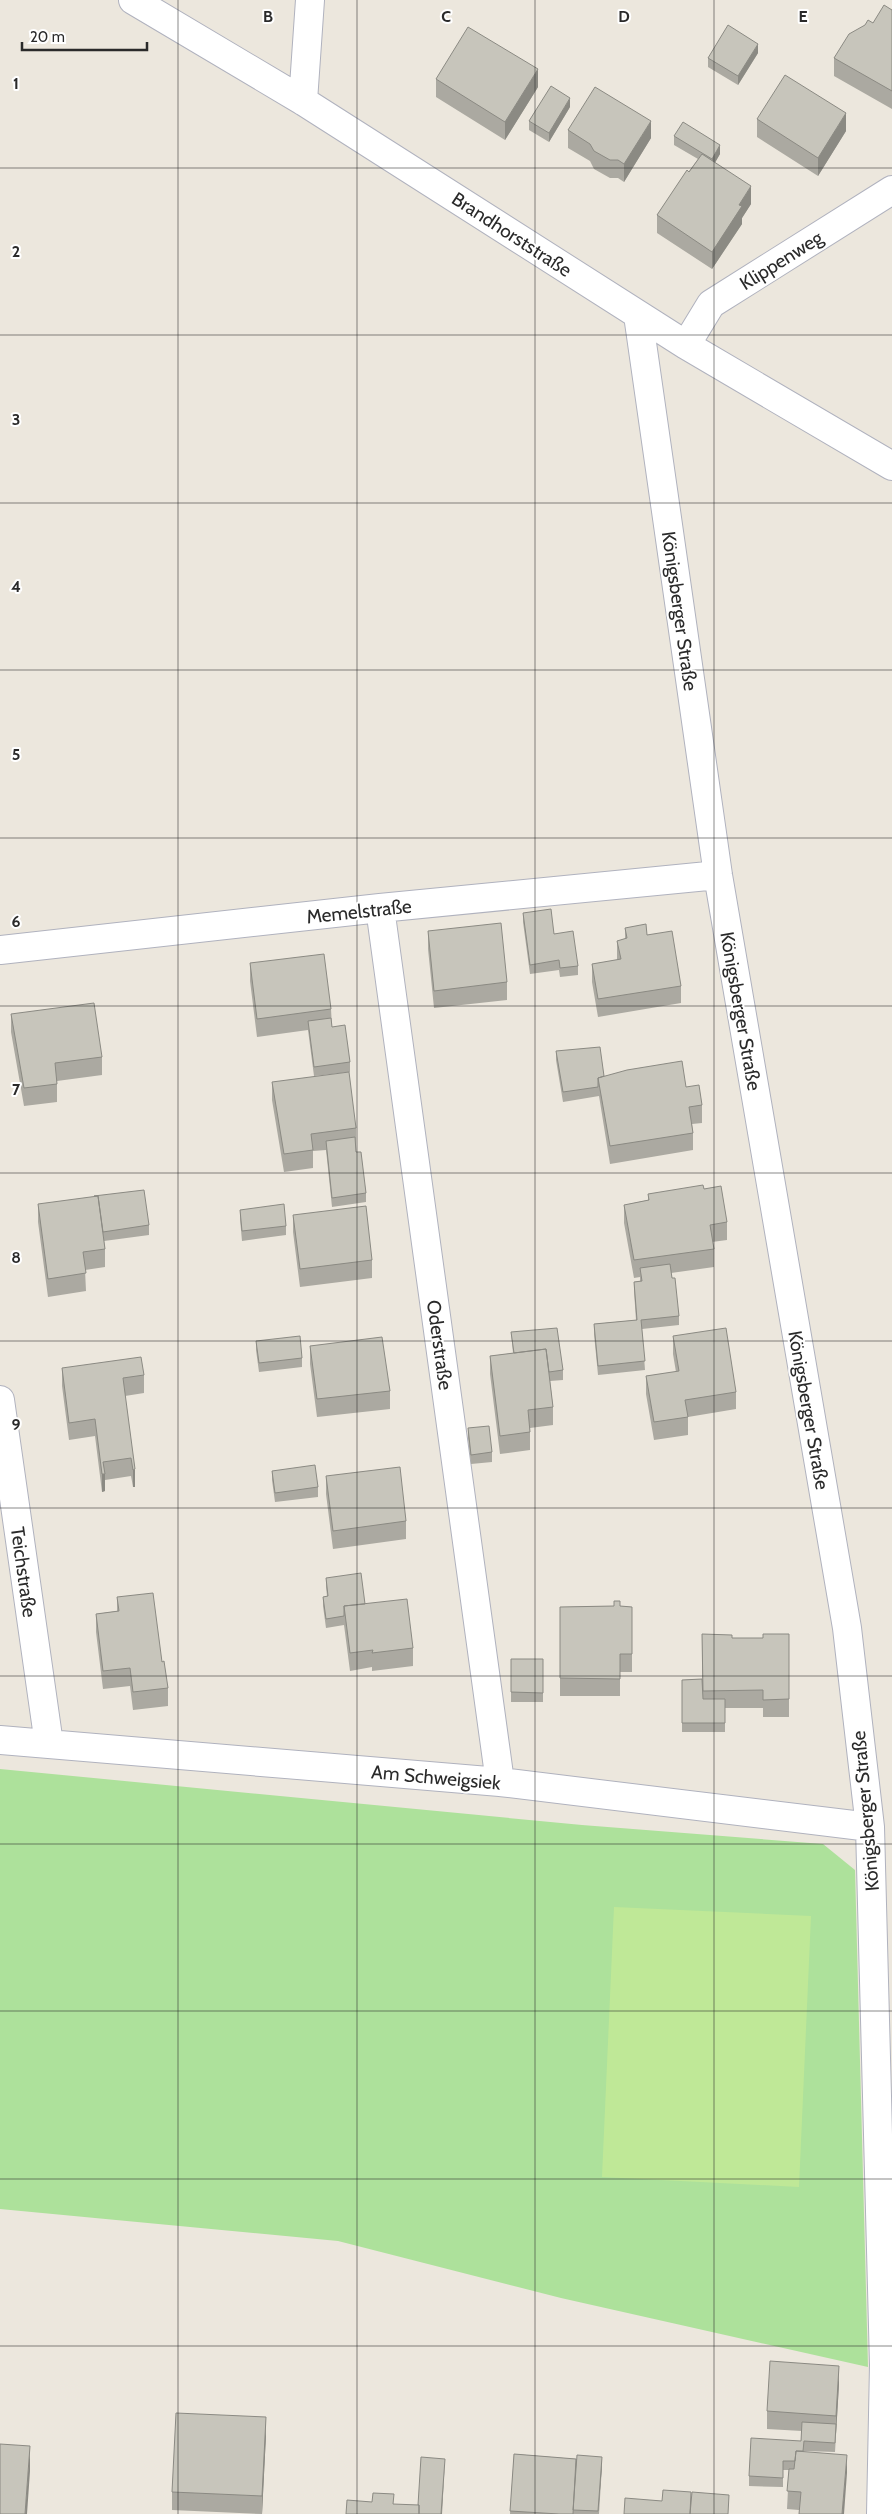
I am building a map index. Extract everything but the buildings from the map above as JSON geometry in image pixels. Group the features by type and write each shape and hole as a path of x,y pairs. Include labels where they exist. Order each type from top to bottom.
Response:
{"street":[{"name":"Brandhorststraße","path":"133,0 303,101 686,345 892,466"},
{"path":"303,101 310,0"},
{"name":"Klippenweg","path":"686,345 711,304 892,190"},
{"name":"Königsberger Straße","path":"638,315 718,875 847,1628 870,1827 884,2365 881,2514"},
{"name":"Memelstraße","path":"0,950 380,908 718,875"},
{"name":"Oderstraße","path":"380,908 500,1782"},
{"name":"Teichstraße","path":"0,1400 48,1744"},
{"name":"Am Schweigsiek","path":"0,1740 500,1782 870,1827"}],"green space":[{"path":"0,1769 582,1825 823,1844 855,1870 868,2367 561,2298 338,2241 0,2209"},
{"path":"614,1907 811,1916 799,2187 602,2177"}]}
